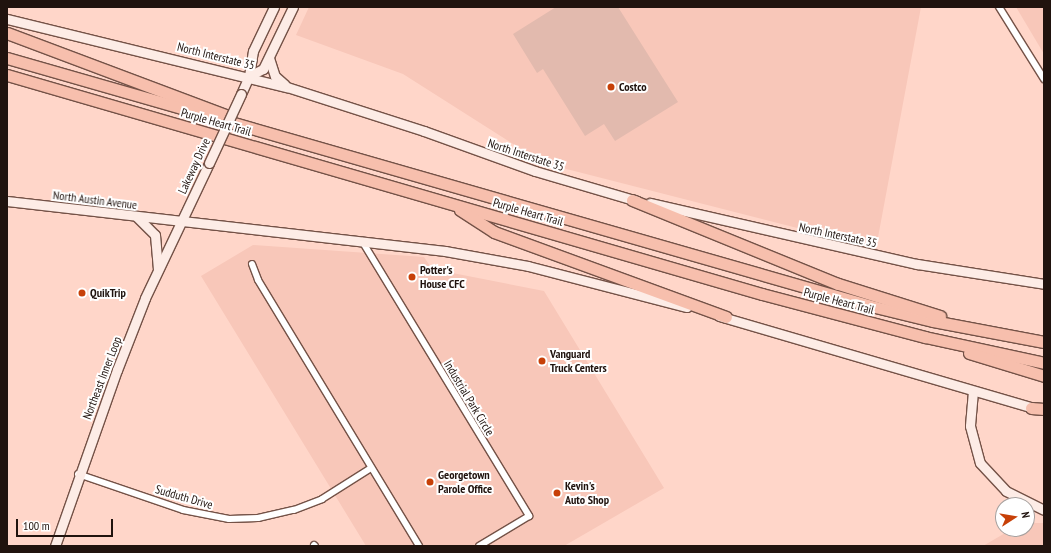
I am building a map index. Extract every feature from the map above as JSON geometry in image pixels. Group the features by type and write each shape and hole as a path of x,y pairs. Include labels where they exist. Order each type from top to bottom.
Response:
{"highway":[{"path":"7,33 213,109 264,132"},
{"name":"Purple Heart Trail","path":"7,58 875,307 1044,342"},
{"name":"Purple Heart Trail","path":"7,75 451,204 925,337 1044,363"},
{"path":"632,200 838,284 986,330"},
{"path":"451,204 494,232 726,318"},
{"path":"925,337 1044,376"},
{"path":"1031,408 1044,410"}],"main road":[{"name":"Lakeway Drive","path":"181,223 249,76 252,51 274,7"},
{"path":"249,76 263,69 293,7"},
{"name":"North Interstate 35","path":"7,20 61,35 249,76 424,131 535,172 632,200 917,264 1044,284"},
{"path":"268,58 275,76 287,87"},
{"name":"North Austin Avenue","path":"7,201 137,216 181,223"},
{"path":"137,216 155,235 158,271"},
{"path":"181,223 445,251 528,266 726,318 1031,408"},
{"name":"Northeast Inner Loop","path":"55,546 78,474 117,370 158,271 181,223"},
{"path":"973,391 970,426 980,462 1006,491 1044,510"}],"street":[{"path":"999,7 1044,79"},
{"name":"Industrial Park Circle","path":"362,241 529,516 479,546"},
{"path":"252,264 258,280 419,546"},
{"name":"Sudduth Drive","path":"78,474 183,510 229,519 258,518 294,510 322,499 371,468"}],"shaded area":[{"path":"309,7 921,7 876,248 543,163 403,74 296,35"},
{"path":"1016,7 1044,7 1044,54"},
{"path":"253,245 424,257 432,269 544,291 664,488 564,546 366,546 201,276"},
{"path":"1035,523 1044,523 1044,546 983,546 998,537 1035,537"}],"building":[{"name":"Costco","path":"556,7 618,7 678,102 615,141 604,124 585,136 543,69 537,73 513,34"}],"place":[{"name":"Costco","path":"611,87"},
{"name":"Potter's House CFC","path":"412,277"},
{"name":"QuikTrip","path":"82,293"},
{"name":"Vanguard Truck Centers","path":"542,361"},
{"name":"Georgetown Parole Office","path":"430,482"},
{"name":"Kevin's Auto Shop","path":"557,493"}]}
